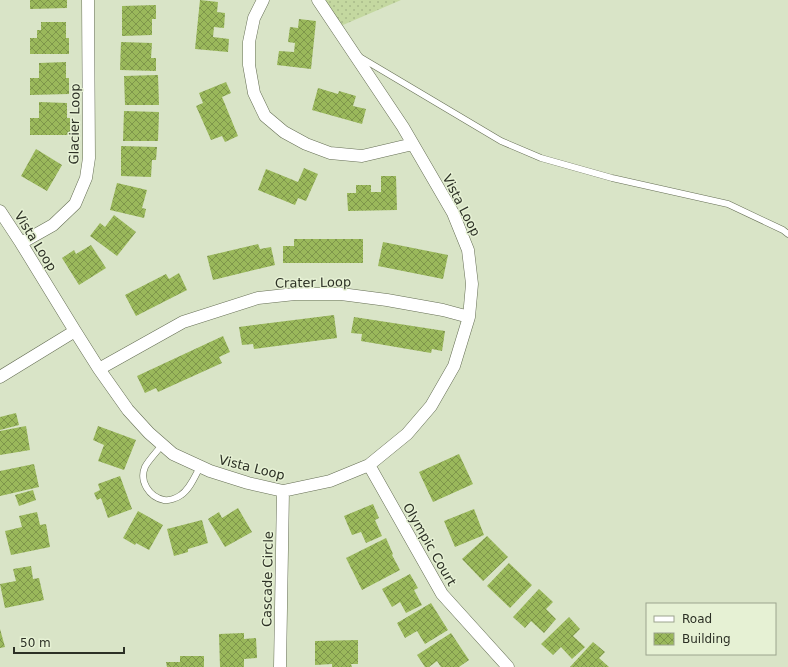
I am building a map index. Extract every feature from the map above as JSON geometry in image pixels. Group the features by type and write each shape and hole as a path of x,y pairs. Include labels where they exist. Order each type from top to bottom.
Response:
{"street":[{"name":"Glacier Loop","path":"21,243 53,225 75,204 86,178 89,158 88,0"},
{"path":"263,0 254,18 249,42 249,65 254,93 265,116 284,132 306,144 330,153 362,156 413,144"},
{"name":"Vista Loop","path":"0,211 99,369 128,410 162,445 173,454 200,467 248,484 283,491 330,481 369,465 407,434 431,406 454,366 469,317 472,284 468,250 453,213 403,127 318,0"},
{"name":"Crater Loop","path":"99,369 183,322 258,298 295,294 341,294 387,300 443,310 469,317"},
{"path":"0,377 75,331"},
{"name":"Olympic Court","path":"369,465 442,594 508,667"},
{"name":"Cascade Circle","path":"280,667 283,491"}],"lane":[{"path":"353,53 502,141 541,158 612,178 728,204 783,230 788,234"},
{"path":"162,445 145,467 143,478 146,489 153,496 164,501 174,499 188,488 200,467"}],"green space":[{"path":"318,0 401,0 336,28"}],"building":[{"path":"30,0 67,0 67,8 30,9"},
{"path":"200,0 218,2 217,12 225,13 224,28 214,27 213,37 229,39 228,52 195,49"},
{"path":"156,5 156,19 152,19 152,35 122,36 122,6"},
{"path":"299,19 316,21 311,69 277,65 279,51 294,52 295,43 288,42 290,27 298,28"},
{"path":"41,22 66,22 66,38 69,38 69,54 30,54 30,38 37,38 37,30 41,30"},
{"path":"121,42 152,43 151,58 156,58 156,71 120,70"},
{"path":"66,62 66,78 69,78 69,94 30,95 30,78 39,78 39,63"},
{"path":"158,75 159,105 125,105 124,76"},
{"path":"226,82 231,93 222,97 238,136 225,142 222,136 211,140 196,106 203,103 199,93"},
{"path":"318,88 338,94 339,91 356,96 353,106 366,109 362,124 312,110"},
{"path":"39,102 67,103 67,118 70,118 70,135 30,135 30,118 39,118"},
{"path":"124,111 159,112 158,141 123,141"},
{"path":"121,146 157,147 156,160 152,160 151,177 121,176"},
{"path":"36,149 62,165 47,191 21,176"},
{"path":"304,168 318,174 306,201 298,198 295,205 258,190 266,169 298,182"},
{"path":"381,176 396,176 397,210 348,211 347,193 356,193 356,185 371,185 371,192 381,192"},
{"path":"117,183 147,190 142,208 146,209 144,218 110,210"},
{"path":"114,215 136,232 117,256 90,236 100,223 105,227"},
{"path":"294,239 363,239 363,263 283,263 283,246 294,246"},
{"path":"383,242 448,255 443,279 378,266"},
{"path":"258,244 260,249 271,247 275,265 213,280 207,256"},
{"path":"91,245 106,268 79,285 62,258 74,250 76,254"},
{"path":"179,273 187,290 136,316 125,295 166,274 169,279"},
{"path":"334,315 337,338 254,349 253,344 242,345 239,327"},
{"path":"354,317 445,331 442,351 432,349 431,353 361,341 362,334 351,333"},
{"path":"223,336 230,352 219,357 222,363 158,392 156,388 145,393 137,376"},
{"path":"16,413 19,425 0,430 0,417"},
{"path":"26,426 30,450 0,455 0,431"},
{"path":"98,426 136,440 124,470 98,461 104,445 93,440"},
{"path":"459,454 473,484 433,502 419,472"},
{"path":"34,464 39,487 0,496 0,471"},
{"path":"120,476 132,509 108,518 101,498 97,500 94,493 100,490 98,484"},
{"path":"33,490 36,500 19,506 15,495"},
{"path":"373,504 379,518 375,520 382,536 366,543 361,532 352,535 344,516"},
{"path":"238,508 252,532 225,547 208,519 219,512 222,518"},
{"path":"474,509 484,535 455,547 444,521"},
{"path":"138,511 163,525 149,550 136,543 135,545 123,538"},
{"path":"37,512 40,525 46,524 50,547 11,555 5,531 22,527 19,516"},
{"path":"202,520 208,543 188,549 188,552 174,556 167,529"},
{"path":"487,536 508,557 483,581 462,559"},
{"path":"386,538 393,554 392,555 400,570 362,590 346,558"},
{"path":"509,563 532,585 510,608 487,586"},
{"path":"31,566 33,579 39,578 44,600 5,608 0,584 16,581 13,569"},
{"path":"410,574 418,588 414,590 422,605 406,613 400,602 392,607 382,589"},
{"path":"539,589 553,602 546,609 556,619 544,633 531,621 525,628 513,617"},
{"path":"431,603 448,630 425,644 417,631 405,638 397,623"},
{"path":"569,617 580,629 573,636 585,647 572,659 561,647 553,655 541,644"},
{"path":"0,629 5,647 0,648"},
{"path":"244,633 244,639 256,638 257,658 244,659 244,667 220,667 219,634"},
{"path":"451,633 469,660 459,667 441,667 437,661 429,667 425,667 417,655"},
{"path":"358,640 358,664 351,664 352,667 332,667 332,664 315,665 315,641"},
{"path":"593,642 605,652 599,658 609,667 570,667"},
{"path":"180,656 204,656 204,667 167,667 166,662 180,662"}]}
